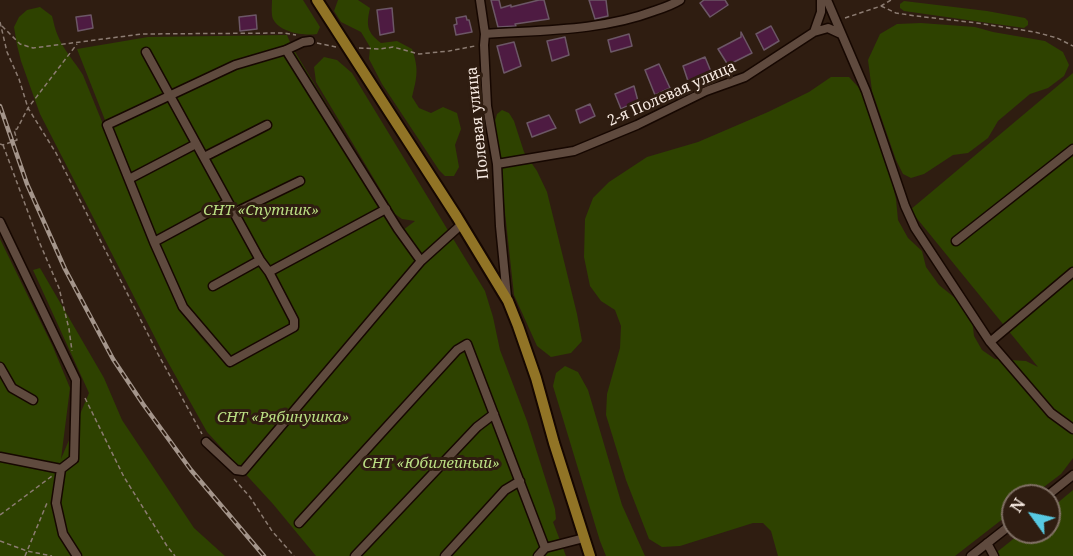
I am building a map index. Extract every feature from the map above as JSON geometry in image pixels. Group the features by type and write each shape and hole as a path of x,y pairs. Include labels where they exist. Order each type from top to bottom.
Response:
{"main road":[{"path":"317,0 462,224 508,301 536,378 590,556"}],"street":[{"name":"Полевая улица","path":"480,0 485,33 487,106 498,164 500,226 508,301"},
{"path":"485,33 605,25 635,19 673,5 680,0"},
{"path":"814,32 821,12 821,0"},
{"path":"827,0 866,91 905,206 915,228 990,342 1051,413 1073,429"},
{"path":"814,32 828,28 841,34"},
{"name":"2-я Полевая улица","path":"498,164 574,151 637,126 706,91 745,77 814,32"},
{"path":"146,52 170,96 196,144 204,157 260,260 269,272 294,320 294,327 231,362 183,307 107,125 170,96 235,65 310,41"},
{"path":"286,50 386,209 422,261"},
{"path":"204,157 267,125"},
{"path":"129,179 196,144"},
{"path":"956,241 1073,150"},
{"path":"234,213 300,181"},
{"path":"154,242 228,202"},
{"path":"269,272 386,209"},
{"path":"0,222 76,380 74,459 61,469 57,503 63,534 77,556"},
{"path":"206,442 237,470 243,471 422,261 462,224"},
{"path":"213,286 260,260"},
{"path":"990,342 1073,272"},
{"path":"299,523 457,350 467,344 545,548"},
{"path":"0,367 12,388 33,400"},
{"path":"355,556 477,427 494,414"},
{"path":"0,456 61,469"},
{"path":"1061,485 1073,475"},
{"path":"445,556 505,490 519,481"},
{"path":"971,556 1001,532"},
{"path":"538,556 545,548 584,538"},
{"path":"987,543 994,556"}],"path":[{"path":"836,21 881,6 891,0"},
{"path":"881,6 896,13 1035,32 1057,38 1073,46"},
{"path":"0,23 20,44 33,48 142,34 292,34 332,47 380,49 393,47 419,54 484,45"},
{"path":"0,23 7,52 20,79 28,108 56,153 206,442"},
{"path":"0,144 17,140 14,130 17,129 28,108 78,43"},
{"path":"3,145 59,288 69,329 73,359"},
{"path":"85,399 124,477 175,556"},
{"path":"0,515 61,469"},
{"path":"231,476 240,483 272,531 294,556"},
{"path":"25,556 48,500"},
{"path":"0,541 27,551 52,556"}],"green space":[{"path":"272,0 303,0 320,27 317,34 300,34 281,28 273,19"},
{"path":"338,0 358,0 370,8 369,28 381,43 397,41 412,49 416,62 416,73 412,97 419,108 431,113 443,107 457,113 461,129 455,145 459,167 454,176 445,176 439,170 382,84 369,59 370,47 361,32 341,22 334,11"},
{"path":"904,1 1025,18 1028,25 1024,28 904,11 900,8 900,4"},
{"path":"40,7 52,16 60,41 83,75 178,309 212,351 179,308 77,49 148,37 287,35 292,47 403,230 415,221 402,219 395,214 316,82 314,67 324,57 337,60 352,73 485,291 500,350 527,421 555,509 556,519 553,522 566,556 316,556 273,504 207,432 165,357 40,114 21,61 14,27 19,17 27,10"},
{"path":"921,23 975,27 1045,41 1063,52 1069,65 1064,76 1048,88 1030,94 998,121 988,138 968,153 953,155 924,174 911,178 903,174 896,160 872,91 868,60 880,34 897,24"},
{"path":"1073,73 1073,458 1061,474 1048,484 1001,484 1001,520 955,556 778,556 771,531 763,523 753,523 680,546 662,547 649,539 626,480 606,415 607,394 620,348 621,326 615,310 601,301 590,286 584,257 585,219 593,198 609,182 647,157 698,142 768,112 809,92 831,77 849,77 861,90 891,178 898,220 908,238 922,251 926,267 939,285 960,302 972,319 974,336 982,350 995,359 1026,361 1038,367 910,210"},
{"path":"502,110 509,113 514,121 524,152 547,192 582,341 571,353 551,357 537,346 514,295 495,121 497,114"},
{"path":"0,239 53,347 70,388 61,459 89,393 33,270 40,268 104,378 122,420 194,528 225,556 0,556"},
{"path":"565,366 578,372 588,390 622,505 645,556 606,556 553,386 556,373"},
{"path":"1073,490 1073,556 992,556 1007,544 1061,544 1061,500"}],"building":[{"path":"491,0 499,0 501,8 544,0 549,19 515,24 516,26 498,27"},
{"path":"589,0 606,0 608,16 595,19"},
{"path":"704,0 725,0 728,5 710,17 700,3"},
{"path":"392,8 394,32 380,35 377,10"},
{"path":"91,15 93,28 78,31 76,17"},
{"path":"256,15 257,29 240,31 239,17"},
{"path":"466,16 472,32 456,35 454,25 457,24 456,18"},
{"path":"771,26 779,41 764,50 756,34"},
{"path":"741,32 752,53 728,65 718,49 741,37"},
{"path":"629,34 632,46 611,52 608,40"},
{"path":"565,37 569,55 552,61 547,41"},
{"path":"514,42 521,66 504,73 497,46"},
{"path":"705,57 712,74 689,84 683,66"},
{"path":"659,64 670,88 655,95 645,70"},
{"path":"634,86 638,101 621,109 615,94"},
{"path":"590,104 595,116 580,123 576,110"},
{"path":"549,115 556,128 532,137 527,123"}],"railway":[{"path":"0,106 27,184 65,269 113,359 191,470 264,556"}],"park label":[{"name":"СНТ «Спутник»","path":"261,211"},
{"name":"СНТ «Рябинушка»","path":"283,418"},
{"name":"СНТ «Юбилейный»","path":"431,464"}]}
